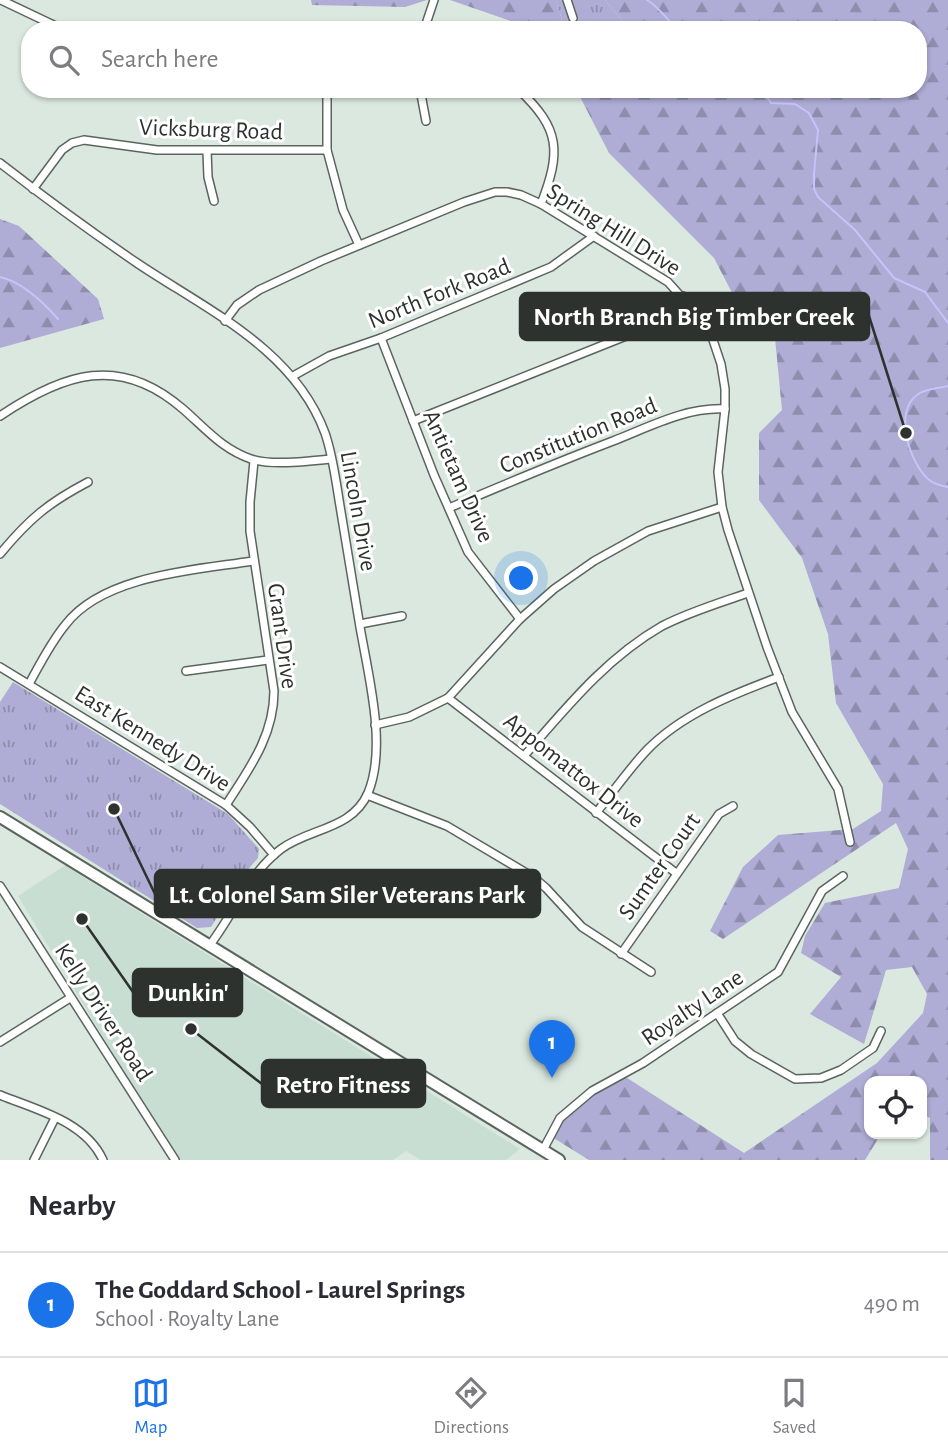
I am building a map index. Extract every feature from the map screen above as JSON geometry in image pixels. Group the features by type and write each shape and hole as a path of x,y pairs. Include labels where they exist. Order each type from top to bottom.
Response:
{"main road":[{"path":"0,817 559,1160"}],"street":[{"path":"1,0 45,21"},
{"path":"427,21 434,0"},
{"path":"568,0 573,18"},
{"path":"327,98 327,150 343,210 359,245"},
{"path":"422,98 426,121"},
{"path":"527,98 548,125 554,145 553,173 541,204"},
{"name":"Vicksburg Road","path":"33,189 62,150 72,143 84,140 157,150 327,150"},
{"path":"207,152 208,177 214,201"},
{"name":"Lincoln Drive","path":"0,163 135,261 260,344 303,388 326,435 375,725 375,766 367,795 349,817 283,847 274,855 250,881 209,946"},
{"name":"Spring Hill Drive","path":"225,321 237,305 252,293 359,245 495,192 521,195 541,204 668,282 683,296 712,337 721,364 725,409 718,456 722,507 748,593 779,677 803,734 838,789 850,842"},
{"name":"North Fork Road","path":"293,376 329,356 381,338 551,267 594,236"},
{"path":"413,421 631,334 665,314 683,296"},
{"name":"Antietam Drive","path":"381,338 468,552 520,619"},
{"path":"0,416 20,403 69,380 93,375 116,375 138,380 162,392 210,436 230,450 254,461 331,458"},
{"name":"Constitution Road","path":"449,508 537,470 669,419 699,410 725,409"},
{"name":"Grant Drive","path":"226,805 262,748 274,709 274,691 253,561 250,502 254,461"},
{"path":"0,554 22,527 55,499 88,482"},
{"path":"375,725 409,717 448,698 520,619 554,589 594,561 648,531 722,507"},
{"path":"29,684 67,622 91,602 124,586 173,574 253,561"},
{"path":"524,756 573,698 622,653 663,626 703,608 748,593"},
{"path":"360,624 402,616"},
{"path":"186,671 268,660"},
{"name":"East Kennedy Drive","path":"0,667 226,805 274,855"},
{"path":"596,813 648,749 671,729 747,689 779,677"},
{"name":"Appomattox Drive","path":"448,698 676,873"},
{"path":"367,795 447,826 533,877 582,927 650,972"},
{"name":"Sumter Court","path":"621,954 719,814 733,806"},
{"name":"Royalty Lane","path":"543,1150 560,1118 592,1091 643,1063 778,972 822,891 843,876"},
{"name":"Kelly Driver Road","path":"0,886 70,998 129,1084 175,1160"},
{"path":"0,1042 70,998"},
{"path":"717,1013 735,1041 751,1054 795,1079 821,1078 841,1070 873,1048 881,1031"},
{"path":"0,1095 73,1126 90,1139 103,1160"},
{"path":"34,1160 55,1118"}],"shaded area":[{"path":"67,864 83,877 520,1149 506,1160 421,1160 406,1151 393,1160 177,1160 18,896"}],"green space":[{"path":"311,0 427,0 405,7 312,5"},
{"path":"450,0 556,0 562,21 511,21"},
{"path":"556,0 605,0 622,21 562,21"},
{"path":"605,0 948,0 948,1160 930,1160 927,1076 864,1076 864,1139 878,1139 865,1160 589,1160 552,1137 571,1107 624,1076 744,1153 877,1063 923,1013 927,994 912,967 886,970 864,1044 810,1014 841,977 801,953 805,936 825,903 899,888 908,849 896,823 723,939 710,931 743,867 778,835 853,829 881,811 883,784 836,703 828,634 802,558 759,500 759,433 782,410 775,338 755,337 714,258 609,153 581,98 927,98 927,21 622,21"},
{"path":"0,219 19,226 98,299 104,319 0,348"},
{"path":"13,682 228,814 259,849 258,858 244,874 211,927 197,928 0,804 0,702"},
{"path":"175,850 203,863 192,887 164,874"}],"waterway":[{"path":"647,0 670,21"},
{"path":"768,98 771,103 795,104 809,113 818,130 814,174 814,189 818,197 855,230 894,278 925,292 948,323"},
{"path":"0,277 25,288 58,319"},
{"path":"948,386 917,395 910,403 905,425 910,450 921,471 933,482 948,487"}],"place":[{"name":"North Branch Big Timber Creek","path":"906,433"},
{"name":"Lt. Colonel Sam Siler Veterans Park","path":"114,809"},
{"name":"Dunkin'","path":"82,919"},
{"name":"Retro Fitness","path":"191,1029"},
{"name":"The Goddard School - Laurel Springs","path":"552,1078"}]}
